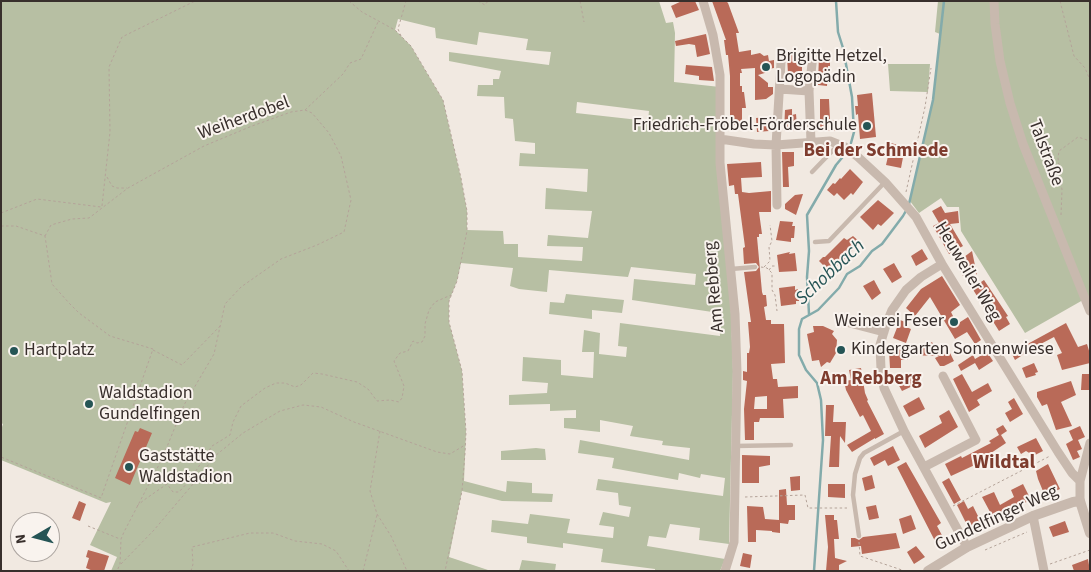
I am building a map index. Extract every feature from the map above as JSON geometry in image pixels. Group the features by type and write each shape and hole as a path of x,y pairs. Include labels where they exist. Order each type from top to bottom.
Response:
{"street":[{"name":"Am Rebberg","path":"703,1 719,62 722,182 735,314 737,372 734,542 725,571"},
{"name":"Talstraße","path":"994,1 1000,61 1010,103 1023,144 1090,310"},
{"path":"811,142 809,91 813,55"},
{"path":"777,206 776,145 780,62"},
{"path":"780,89 809,91"},
{"name":"Heuweiler Weg","path":"720,139 776,145 830,141 858,157 885,182 916,217 942,264 1058,452 1072,473 1080,481"},
{"path":"942,264 906,290 892,310 880,345 881,369 884,388 904,431 967,547"},
{"path":"842,321 884,332"},
{"path":"924,468 976,440 943,376"},
{"path":"1089,450 1080,481 1080,501 1090,533"},
{"name":"Gundelfinger Weg","path":"928,571 967,547 1033,516 1080,501"},
{"path":"1033,516 1044,568"}],"lane":[{"path":"812,172 838,144"},
{"path":"815,242 829,241 885,182"},
{"path":"730,270 755,267"},
{"path":"858,536 853,508 854,474 860,458 864,453 904,431"},
{"path":"735,446 791,445"}],"path":[{"path":"1,213 37,199 102,207 110,132 109,67 122,38 195,1"},
{"path":"349,1 362,12 395,30 411,46 443,100 467,212 467,230 457,281 449,301 449,322 462,371 466,445 462,491 445,571"},
{"path":"401,36 398,29 406,1"},
{"path":"478,1 485,5 488,1"},
{"path":"580,1 584,22"},
{"path":"1060,1 1074,56 1085,68 1090,80"},
{"path":"305,110 343,74 350,63 361,59 378,21"},
{"path":"903,203 925,107 931,68"},
{"name":"Weiherdobel","path":"45,236 51,225 72,219 89,218 128,188 204,146 291,112 305,110 312,113 329,133 341,156 351,200 344,232 280,259 241,287 225,304 214,354 184,405 162,459 121,539 120,564 117,571"},
{"path":"1057,228 1062,210 1059,151 1078,137 1090,141"},
{"path":"106,176 112,186 128,188"},
{"path":"755,267 763,267 770,261 769,247 772,241 770,225"},
{"path":"1,226 16,226 45,236 52,284 78,314 110,336 153,349 182,365 221,324"},
{"path":"768,264 776,266"},
{"path":"768,270 772,266"},
{"path":"763,267 772,273 772,290 775,295 777,311"},
{"path":"136,507 168,484 174,492 179,492 190,480 212,446 230,435 233,422 241,406 264,388 276,383 285,383 295,387 301,385 313,373 322,374 357,382 368,389 377,401 390,400 398,402 402,398 404,386 394,361 400,353 408,351 413,341 417,343 422,342 425,336 425,324 429,310 435,302 452,294"},
{"path":"1,457 101,498 153,349"},
{"path":"120,564 200,477 215,456 243,433 280,411 302,405 321,408 437,452 450,454 466,445"},
{"path":"380,431 370,491 377,514 391,536 407,571"},
{"path":"946,509 1058,452"},
{"path":"734,497 805,495 808,508 853,508"},
{"path":"363,571 377,514"},
{"path":"88,526 121,539"},
{"name":"Gundelfinger Weg","path":"981,551 1035,528"},
{"path":"191,571 193,564 192,547 250,533 272,533 295,541 322,544 336,551 349,571"},
{"path":"858,536 860,556 905,571"},
{"path":"1044,568 1090,550"},
{"path":"378,571 400,571"}],"green space":[{"path":"1,1 659,1 666,23 673,22 675,33 674,82 720,87 733,371 729,544 699,540 700,528 670,524 666,538 649,536 647,546 725,559 720,571 655,571 655,569 601,562 603,549 563,543 563,548 527,543 527,537 491,532 492,520 528,524 530,514 570,519 567,533 613,538 614,527 599,525 603,512 629,517 631,507 619,505 618,493 596,490 598,479 723,496 725,478 701,474 700,478 679,473 678,480 612,468 614,458 578,453 580,440 689,460 690,448 662,445 663,441 630,436 633,426 600,420 600,432 564,428 564,418 576,418 576,410 550,411 550,404 509,405 509,395 547,393 548,383 522,381 523,357 561,360 561,375 593,378 594,352 582,352 584,330 600,333 599,354 626,357 627,347 618,346 620,323 720,336 719,313 632,300 634,279 695,285 696,274 631,267 628,277 549,270 547,292 519,289 510,286 513,268 461,263 457,281 449,301 449,322 462,371 466,432 464,481 506,492 507,481 532,483 532,493 553,494 552,502 502,501 462,491 449,557 491,571 111,571 117,557 90,545 111,502 106,503 1,460 1,430 3,424 1,423","holes":["398,19 435,28 436,38 477,45 479,32 528,39 526,50 551,52 549,65 449,52 449,61 501,71 499,79 493,79 493,85 478,85 477,96 504,97 505,118 513,119 515,141 535,143 535,154 520,153 519,166 588,169 587,192 546,188 545,209 592,211 588,238 548,235 547,246 583,247 582,261 518,257 518,244 504,244 503,231 467,230 467,211 461,178 443,100 411,46 395,30","577,102 649,111 648,121 576,113"]},
{"path":"938,1 1090,1 1090,300 1083,300 1025,333 961,231 959,207 947,207 941,198 919,213 910,201 933,100 940,34 935,32"},
{"path":"888,64 930,64 928,92 890,91"},
{"path":"566,294 624,300 622,313 592,310 592,319 549,314 550,302 564,303"},
{"path":"545,449 546,460 501,460 501,451"},
{"path":"522,560 556,564 555,571 519,571"}],"building":[{"path":"682,1 695,1 699,10 676,18 671,6"},
{"path":"712,1 726,1 728,3 739,33 736,33 739,52 751,50 751,55 760,53 764,56 768,55 769,61 774,60 774,68 758,75 768,83 768,87 773,87 773,94 766,99 755,100 755,68 741,69 740,86 742,86 742,92 744,92 746,108 742,108 742,125 730,125 730,76 724,40 726,40"},
{"path":"706,34 710,54 697,57 695,45 676,46 675,41"},
{"path":"788,54 802,56 802,73 788,74"},
{"path":"819,54 826,54 826,59 830,59 827,86 818,85"},
{"path":"686,65 712,67 714,81 699,80 699,76 685,74"},
{"name":"Friedrich-Fröbel-Förderschule","path":"872,93 876,137 860,139 858,114 856,115 855,106 858,106 857,95"},
{"path":"820,99 829,99 830,120 836,120 835,131 817,131 817,120 820,120"},
{"path":"792,109 792,115 796,114 797,126 794,127 795,130 784,131 785,110"},
{"path":"766,117 766,121 769,121 769,131 757,132 756,118"},
{"path":"891,143 905,147 901,168 886,165"},
{"path":"782,152 794,152 794,166 788,167 789,187 783,187"},
{"path":"761,162 762,177 741,178 742,192 771,191 771,212 759,212 762,234 759,234 759,237 757,237 762,292 763,295 766,295 767,306 764,307 766,320 771,320 771,324 784,324 785,363 771,364 773,379 777,379 778,387 798,386 798,398 783,399 784,418 760,418 759,422 754,422 754,440 745,440 744,409 747,381 743,380 743,371 747,372 747,353 749,353 750,347 748,322 751,322 744,272 756,271 759,267 756,263 744,264 743,248 745,247 738,194 735,194 734,185 729,186 727,164","holes":["767,396 767,409 754,409 755,397"]},
{"path":"850,169 863,182 853,195 851,193 844,200 837,193 834,196 827,190"},
{"path":"803,194 796,215 785,209 785,204 795,195"},
{"path":"878,200 894,213 881,226 878,224 873,230 860,217"},
{"path":"941,206 945,213 958,211 959,223 950,224 963,246 949,254 933,226 939,223 932,211"},
{"path":"780,221 793,222 792,226 795,226 794,238 791,238 791,242 776,240"},
{"path":"853,236 861,243 856,249 855,247 842,263 841,261 836,267 827,268 819,261 844,238 847,240"},
{"path":"922,249 928,259 916,266 911,256"},
{"path":"972,251 977,275 973,269 963,276 958,267 967,261 964,257"},
{"path":"790,252 789,254 795,253 797,271 779,272 777,255"},
{"path":"894,263 902,277 892,283 883,269"},
{"path":"942,276 960,305 951,312 957,324 968,317 981,340 975,344 967,332 955,339 930,297 915,316 906,308 921,289"},
{"path":"874,280 881,293 872,300 863,286"},
{"path":"984,280 1008,316 1006,317 1010,324 999,331 972,288"},
{"path":"795,286 795,290 798,289 799,301 796,301 796,304 781,306 779,288"},
{"path":"900,320 908,323 906,327 911,329 906,343 893,338"},
{"path":"1066,323 1078,347 1087,344 1090,363 1062,370 1057,355 1062,353 1054,337 1015,360 1010,350 1020,344 1022,347"},
{"name":"Kindergarten Sonnenwiese","path":"813,326 823,326 834,331 832,334 837,340 836,353 830,363 827,362 821,367 819,360 812,361 807,334 814,332"},
{"path":"932,342 939,356 907,355 908,360 901,360 901,368 890,368 889,350 922,349"},
{"path":"949,351 954,361 940,366 935,358"},
{"path":"987,352 993,361 979,370 975,363 961,371 958,365 973,355 975,359"},
{"path":"1034,363 1038,372 1035,373 1036,375 1026,378 1022,368"},
{"path":"861,368 867,401 884,434 852,452 847,445 871,431 863,415 860,417 846,390 844,381 851,380 849,370"},
{"path":"913,374 917,384 902,391 897,382"},
{"path":"962,374 972,392 988,383 992,391 977,400 980,405 969,412 953,379"},
{"path":"1082,374 1090,374 1090,390 1081,390"},
{"path":"1071,381 1076,395 1061,402 1072,426 1056,430 1047,404 1042,406 1037,397 1037,392"},
{"path":"919,397 925,409 909,417 903,406"},
{"path":"1014,398 1023,414 1010,422 1005,413 1012,409 1008,402"},
{"path":"826,405 834,405 833,422 846,422 845,443 840,436 839,467 829,467 831,436 825,436"},
{"path":"949,410 958,427 925,448 919,436 942,423 939,416"},
{"path":"1003,425 1007,431 1001,435 1006,443 988,455 990,458 951,476 945,464 961,456 962,458 991,443 989,441 999,435 996,429"},
{"path":"1080,426 1085,437 1078,440 1082,449 1077,451 1080,457 1073,460 1066,444 1073,440 1069,431"},
{"path":"140,428 152,433 130,485 115,478 135,431 138,432"},
{"path":"1036,438 1043,451 1035,455 1026,451 1021,454 1017,447"},
{"path":"893,446 900,460 888,466 885,460 874,466 870,458"},
{"path":"742,455 770,456 770,465 759,467 759,483 742,483"},
{"path":"906,462 941,523 937,526 944,539 936,543 897,467"},
{"path":"1048,464 1060,489 1045,496 1036,471"},
{"path":"872,475 875,488 865,491 862,478"},
{"path":"800,476 800,490 791,491 790,477"},
{"path":"949,478 961,500 954,504 942,482"},
{"path":"828,484 845,484 845,498 828,497"},
{"path":"1023,484 1031,500 1018,506 1017,504 1005,511 1007,517 996,523 982,497 994,492 1000,505 1014,497 1011,490"},
{"path":"786,489 787,505 795,505 795,520 789,520 788,524 780,523 780,533 756,530 756,542 748,542 747,506 763,507 765,519 779,520 779,490"},
{"path":"79,501 86,504 80,521 72,518"},
{"path":"964,501 968,509 973,506 980,520 980,523 969,529 957,505"},
{"path":"876,505 879,518 869,520 866,507"},
{"path":"825,515 834,515 834,520 837,520 839,539 834,539 835,558 847,561 839,565 839,571 826,571 828,547"},
{"path":"911,515 916,529 903,534 899,519"},
{"path":"1065,521 1069,532 1053,537 1049,527"},
{"path":"896,533 900,548 862,554 861,546 851,547 851,538 859,540 863,537"},
{"path":"916,546 925,557 914,564 907,552"},
{"path":"88,550 109,556 104,571 93,571 86,568 89,558 86,557"},
{"path":"743,553 752,555 750,568 740,566"},
{"path":"1088,559 1090,571 1074,571 1072,565"}],"waterway":[{"path":"836,1 838,32 843,48 852,97 854,132 851,143"},
{"name":"Schobbach","path":"909,204 933,100 944,1"},
{"path":"809,314 807,215 836,165 846,153"},
{"name":"Schobbach","path":"814,571 823,440 821,400 817,383 806,370 799,355 799,329 802,319 818,310 839,288 847,274 860,266 872,251 882,244 907,209"}],"place":[{"name":"Brigitte Hetzel, Logopädin","path":"766,67"},
{"name":"Friedrich-Fröbel-Förderschule","path":"867,126"},
{"name":"Weinerei Feser","path":"954,322"},
{"name":"Kindergarten Sonnenwiese","path":"841,350"},
{"name":"Hartplatz","path":"14,351"},
{"name":"Waldstadion Gundelfingen","path":"89,404"},
{"name":"Gaststätte Waldstadion","path":"129,467"}],"district":[{"name":"Bei der Schmiede","path":"876,152"},
{"name":"Am Rebberg","path":"871,380"},
{"name":"Wildtal","path":"1004,464"}]}
